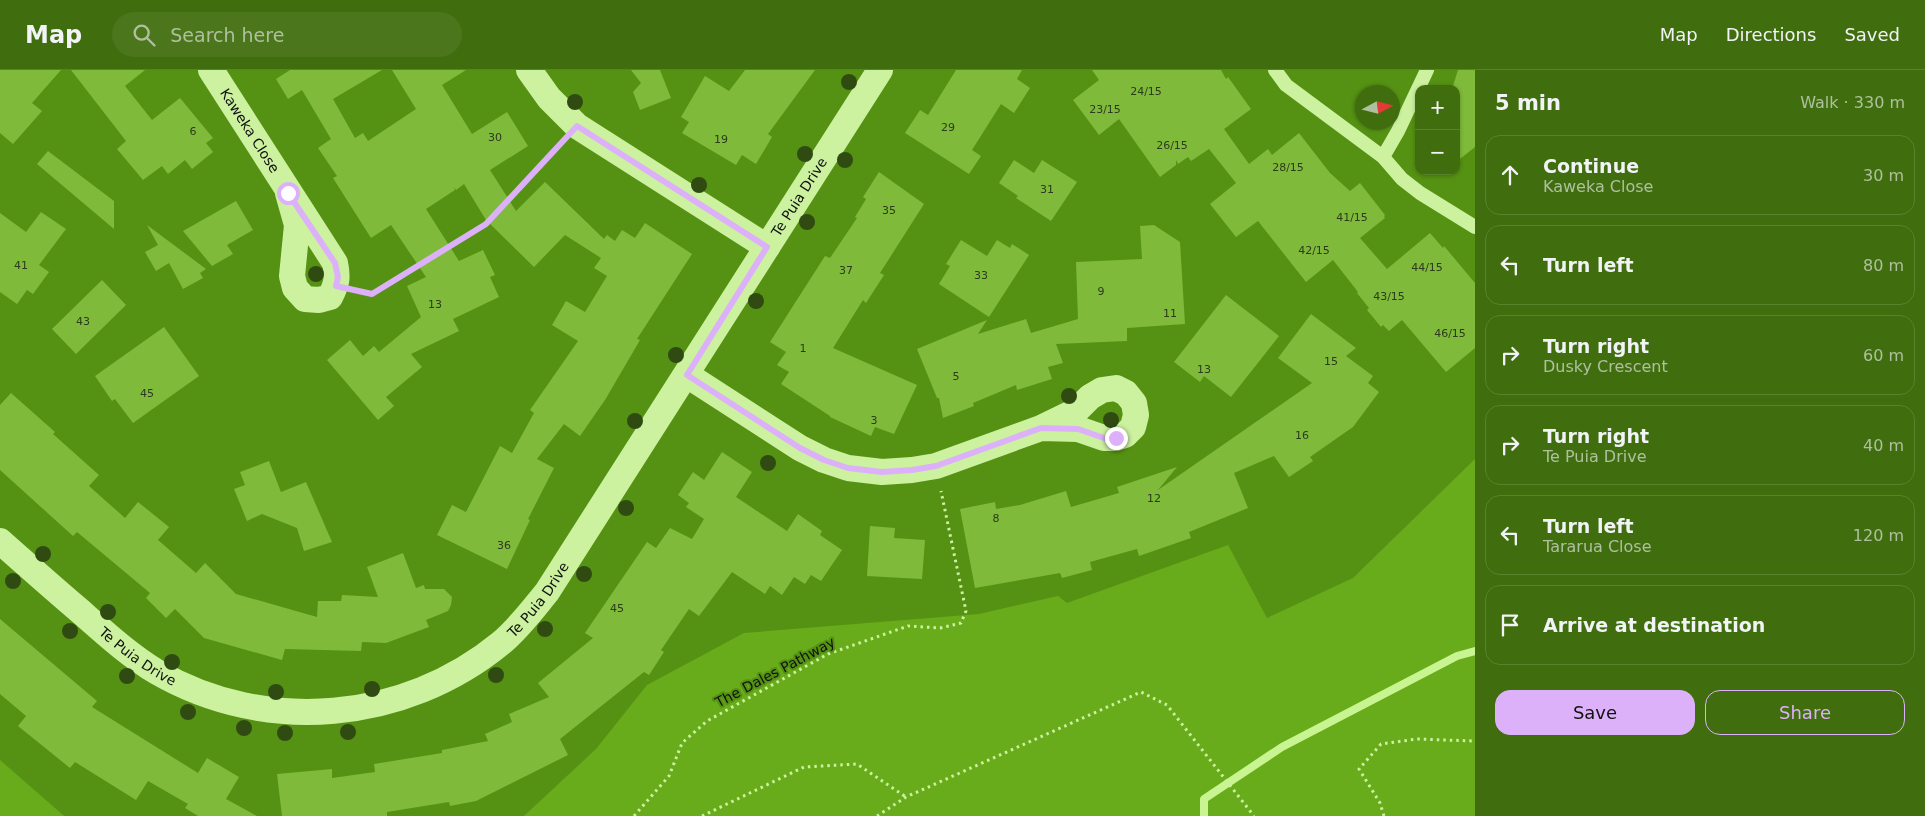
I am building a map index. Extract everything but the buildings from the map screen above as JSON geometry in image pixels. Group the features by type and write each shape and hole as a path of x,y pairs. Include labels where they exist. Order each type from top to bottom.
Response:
{"street":[{"name":"Kaweka Close","path":"211,70 288,193 335,263 338,277 330,297 319,300 305,299 295,288 292,276 297,225 288,193"},
{"path":"529,70 549,98 577,126 767,247"},
{"name":"Te Puia Drive","path":"0,541 124,650 158,672 199,693 238,705 285,712 317,713 355,709 394,701 428,688 462,671 502,642 525,619 547,592 574,553 880,70"},
{"path":"687,375 800,448 824,460 848,468 882,472 936,466 1041,428"}],"lane":[{"path":"1275,70 1286,85 1383,158 1408,184 1431,201 1475,227"},
{"path":"1383,158 1398,131 1426,70"}],"path":[{"path":"336,286 372,294 486,224 577,126"},
{"name":"The Dales Pathway","path":"634,816 669,776 682,742 707,721 828,654 908,626 940,628 961,623 966,612 936,466"},
{"path":"877,816 906,797 1141,692 1168,704 1254,816"},
{"path":"1384,816 1380,803 1359,769 1381,744 1417,739 1475,742"},
{"path":"702,816 804,767 857,764 906,797"}],"green space":[{"path":"1475,459 1475,816 524,816 596,749 647,685 744,633 979,614 1058,596 1067,603 1228,545 1267,618 1353,578"},
{"path":"0,760 63,815 65,816 0,816"}],"waterway":[{"path":"1204,816 1204,799 1282,747 1457,656 1475,651"}],"route":[{"path":"288,193 304,214 335,263 338,277 336,286 372,294 486,224 577,126 767,247 687,375 800,448 824,460 848,468 882,472 936,466 1041,428 1078,429 1104,438 1116,438"}]}
